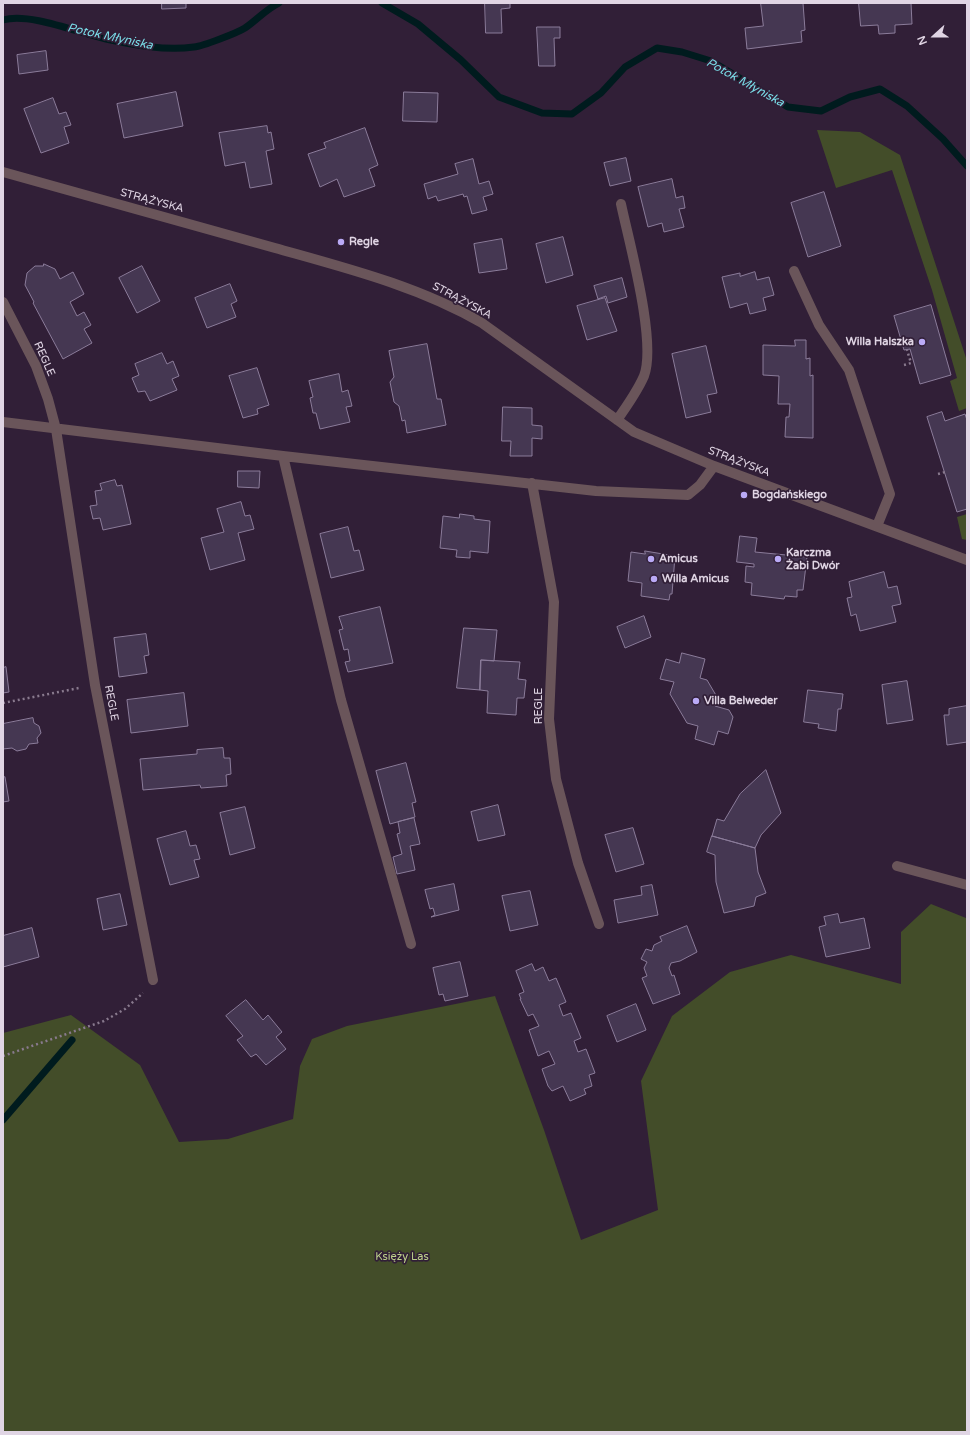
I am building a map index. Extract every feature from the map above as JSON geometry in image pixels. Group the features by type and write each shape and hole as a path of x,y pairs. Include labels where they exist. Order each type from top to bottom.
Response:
{"street":[{"name":"STRĄŻYSKA","path":"3,172 354,270 420,292 462,312 482,324 634,432 714,466 967,560"},
{"path":"617,420 634,396 644,375 648,356 645,319 621,204"},
{"path":"794,271 819,325 849,370 890,494 876,526"},
{"name":"REGLE","path":"3,302 36,366 48,399 56,429 96,685 153,980"},
{"path":"3,422 283,456 596,491 688,495 700,485 714,466"},
{"path":"283,456 341,700 411,944"},
{"name":"REGLE","path":"532,483 554,602 549,719 556,779 578,863 599,924"},
{"path":"897,866 967,885"}],"path":[{"path":"904,365 911,363 907,350"},
{"path":"938,474 945,472"},
{"path":"3,703 96,685"},
{"path":"3,1056 104,1021 125,1009 138,999 153,980"}],"green space":[{"path":"817,130 860,132 900,155 967,361 967,408 959,411 950,381 957,378 932,290 892,170 836,188"},
{"path":"967,514 967,540 962,539 957,517"},
{"name":"Księży Las","path":"931,904 966,918 967,924 967,1432 3,1432 3,1033 71,1015 140,1065 179,1142 228,1139 293,1119 300,1066 312,1039 347,1026 495,996 544,1130 581,1240 658,1210 641,1081 672,1016 730,972 791,955 901,984 901,932"}],"building":[{"path":"162,3 186,3 186,8 162,9"},
{"path":"485,3 510,3 510,8 501,9 502,33 486,33"},
{"path":"761,3 803,3 805,30 801,31 802,42 747,49 745,28 763,26"},
{"path":"859,3 911,3 912,24 895,25 895,33 879,34 878,25 861,26"},
{"path":"537,27 560,27 560,38 554,38 555,66 539,66"},
{"path":"46,51 48,70 19,74 17,55"},
{"path":"176,92 183,126 124,138 117,104"},
{"path":"404,92 438,93 437,122 403,121"},
{"path":"53,98 59,114 66,112 71,125 64,127 69,143 41,153 24,109"},
{"path":"267,126 268,133 271,132 274,149 266,151 272,184 250,188 245,162 225,166 219,133"},
{"path":"365,128 378,165 369,169 375,186 344,197 337,179 320,187 308,154 326,148 324,143"},
{"path":"626,158 631,181 610,186 604,163"},
{"path":"473,159 479,184 489,181 493,194 483,197 487,210 472,214 467,196 464,197 463,194 438,201 436,196 428,199 424,184 458,174 455,164"},
{"path":"672,179 676,198 683,196 685,208 679,209 684,227 664,232 662,223 648,227 638,187"},
{"path":"824,192 841,246 808,257 791,203"},
{"path":"563,237 573,275 546,283 536,244"},
{"path":"502,239 507,269 479,273 474,244"},
{"path":"44,264 55,269 60,279 73,272 84,294 70,302 77,316 84,312 91,325 84,329 92,343 63,359 25,285 27,273 35,266 43,266"},
{"path":"142,266 160,301 137,313 119,278"},
{"path":"755,272 757,280 769,277 774,295 763,298 766,310 750,314 747,303 730,308 722,277 740,273 740,276"},
{"path":"622,278 627,297 608,303 606,296 598,299 594,286"},
{"path":"230,284 237,301 231,304 236,317 207,328 195,298"},
{"path":"605,298 617,331 587,340 577,306"},
{"path":"931,305 951,375 920,384 910,349 904,350 894,316"},
{"path":"795,340 806,340 806,359 810,358 810,376 813,375 813,438 785,437 786,417 789,417 790,404 778,404 779,376 763,375 763,345 795,346"},
{"path":"427,344 437,399 441,399 446,425 407,433 405,420 402,421 399,406 394,402 390,382 394,377 389,351"},
{"path":"706,346 717,393 707,395 711,412 686,418 672,354"},
{"path":"162,353 167,364 173,361 179,376 172,379 177,390 150,401 145,391 138,392 132,378 139,375 135,364"},
{"path":"257,368 269,405 257,409 258,414 243,418 229,376"},
{"path":"339,374 342,392 348,390 352,406 346,407 350,422 320,429 316,413 313,413 310,398 313,397 309,381"},
{"path":"503,407 532,408 532,425 542,426 542,439 532,438 532,456 510,456 511,441 502,441"},
{"path":"942,412 945,421 965,414 967,420 967,509 957,512 927,417"},
{"path":"238,471 260,471 259,488 238,487"},
{"path":"115,480 117,486 122,485 131,524 103,530 100,518 93,519 90,506 97,505 95,491 102,490 100,484"},
{"path":"241,502 245,516 250,515 254,529 238,533 245,560 210,570 201,538 224,532 217,509"},
{"path":"460,514 474,516 474,519 490,521 488,553 470,551 470,558 456,557 457,550 440,548 443,516 459,518"},
{"path":"348,527 354,551 359,550 364,570 331,578 320,534"},
{"path":"740,536 757,538 755,552 807,557 803,590 797,590 797,597 785,596 784,599 751,595 752,583 745,582 746,566 754,567 754,564 737,562"},
{"path":"645,551 675,556 672,594 670,594 669,600 641,596 642,583 628,581 631,552 645,554"},
{"path":"884,572 888,588 897,586 901,604 892,606 896,622 860,631 856,614 851,616 847,598 852,597 849,582"},
{"path":"380,607 393,663 348,672 345,662 350,661 348,649 344,650 339,630 343,629 339,617"},
{"path":"644,616 651,637 625,648 617,627"},
{"path":"464,628 497,630 494,661 481,660 480,690 457,688"},
{"path":"146,634 149,655 144,656 147,673 119,677 114,638"},
{"path":"682,653 705,659 700,678 707,680 717,697 715,706 729,710 733,717 728,734 718,731 714,745 695,739 698,726 687,723 670,694 674,682 660,679 666,659 679,663"},
{"path":"481,660 520,662 518,679 526,680 524,698 517,698 516,715 487,713 488,691 480,690"},
{"path":"6,667 9,692 3,693 3,668"},
{"path":"907,681 913,720 887,724 882,685"},
{"path":"808,690 843,694 841,709 838,709 836,731 818,728 819,724 804,722"},
{"path":"184,693 188,726 131,733 127,700"},
{"path":"967,706 967,742 947,745 944,715 949,715 949,709"},
{"path":"33,718 34,723 39,726 41,733 37,738 38,743 29,744 26,749 17,751 12,748 3,749 3,724"},
{"path":"223,748 224,758 230,758 231,774 226,775 227,786 201,788 200,785 143,790 140,759 197,754 197,750"},
{"path":"406,763 416,802 412,803 415,817 390,824 376,771"},
{"path":"766,770 781,813 761,835 755,848 712,836 717,819 724,821 740,794"},
{"path":"5,777 9,801 3,802 3,778"},
{"path":"498,805 505,835 478,841 471,812"},
{"path":"245,807 255,848 230,855 220,813"},
{"path":"414,818 420,844 410,846 415,870 397,874 393,857 402,854 397,834 400,833 398,822"},
{"path":"633,828 644,864 616,872 605,835"},
{"path":"186,831 190,846 196,845 200,859 194,860 199,877 170,885 157,839"},
{"path":"712,836 755,848 758,872 766,893 756,897 754,906 724,913 716,882 715,855 707,852"},
{"path":"454,884 459,910 431,917 435,915 433,908 430,909 425,890"},
{"path":"652,885 658,915 618,923 614,900 642,895 641,887"},
{"path":"530,891 538,925 510,931 502,896"},
{"path":"120,894 127,925 103,930 97,899"},
{"path":"838,914 840,923 864,918 870,948 826,957 819,927 826,925 824,917"},
{"path":"687,926 697,952 680,961 671,963 669,968 672,976 674,975 680,994 653,1004 642,978 647,976 644,968 647,962 641,959 646,949 652,951 654,945 662,941 660,937"},
{"path":"32,928 39,957 3,967 3,936"},
{"path":"460,962 468,996 445,1001 443,994 439,995 433,968"},
{"path":"532,964 535,971 543,967 549,981 556,978 566,1002 559,1005 563,1016 571,1013 581,1038 574,1041 578,1052 586,1049 595,1073 589,1075 592,1086 584,1089 586,1094 570,1101 563,1086 552,1091 548,1086 542,1069 555,1064 549,1051 538,1056 529,1030 539,1026 533,1014 528,1016 520,999 519,994 524,992 516,971"},
{"path":"246,1000 263,1020 268,1015 282,1032 276,1037 286,1049 266,1065 256,1054 251,1057 237,1040 243,1036 226,1016"},
{"path":"636,1004 646,1030 617,1042 607,1016"}],"waterway":[{"name":"Potok Młyniska","path":"3,20 14,18 40,21 106,39 127,43 161,48 183,48 205,44 241,30 279,3"},
{"name":"Potok Młyniska","path":"382,3 418,24 461,60 499,97 542,113 572,114 601,93 625,67 657,48 682,52 711,61 788,107 821,111 850,97 880,89 907,106 943,139 967,166"},
{"path":"3,1120 72,1040"}],"place":[{"name":"Regle","path":"341,242"},
{"name":"Willa Halszka","path":"922,342"},
{"name":"Bogdańskiego","path":"744,495"},
{"name":"Amicus","path":"651,559"},
{"name":"Karczma Żabi Dwór","path":"778,559"},
{"name":"Willa Amicus","path":"654,579"},
{"name":"Villa Belweder","path":"696,701"}]}
